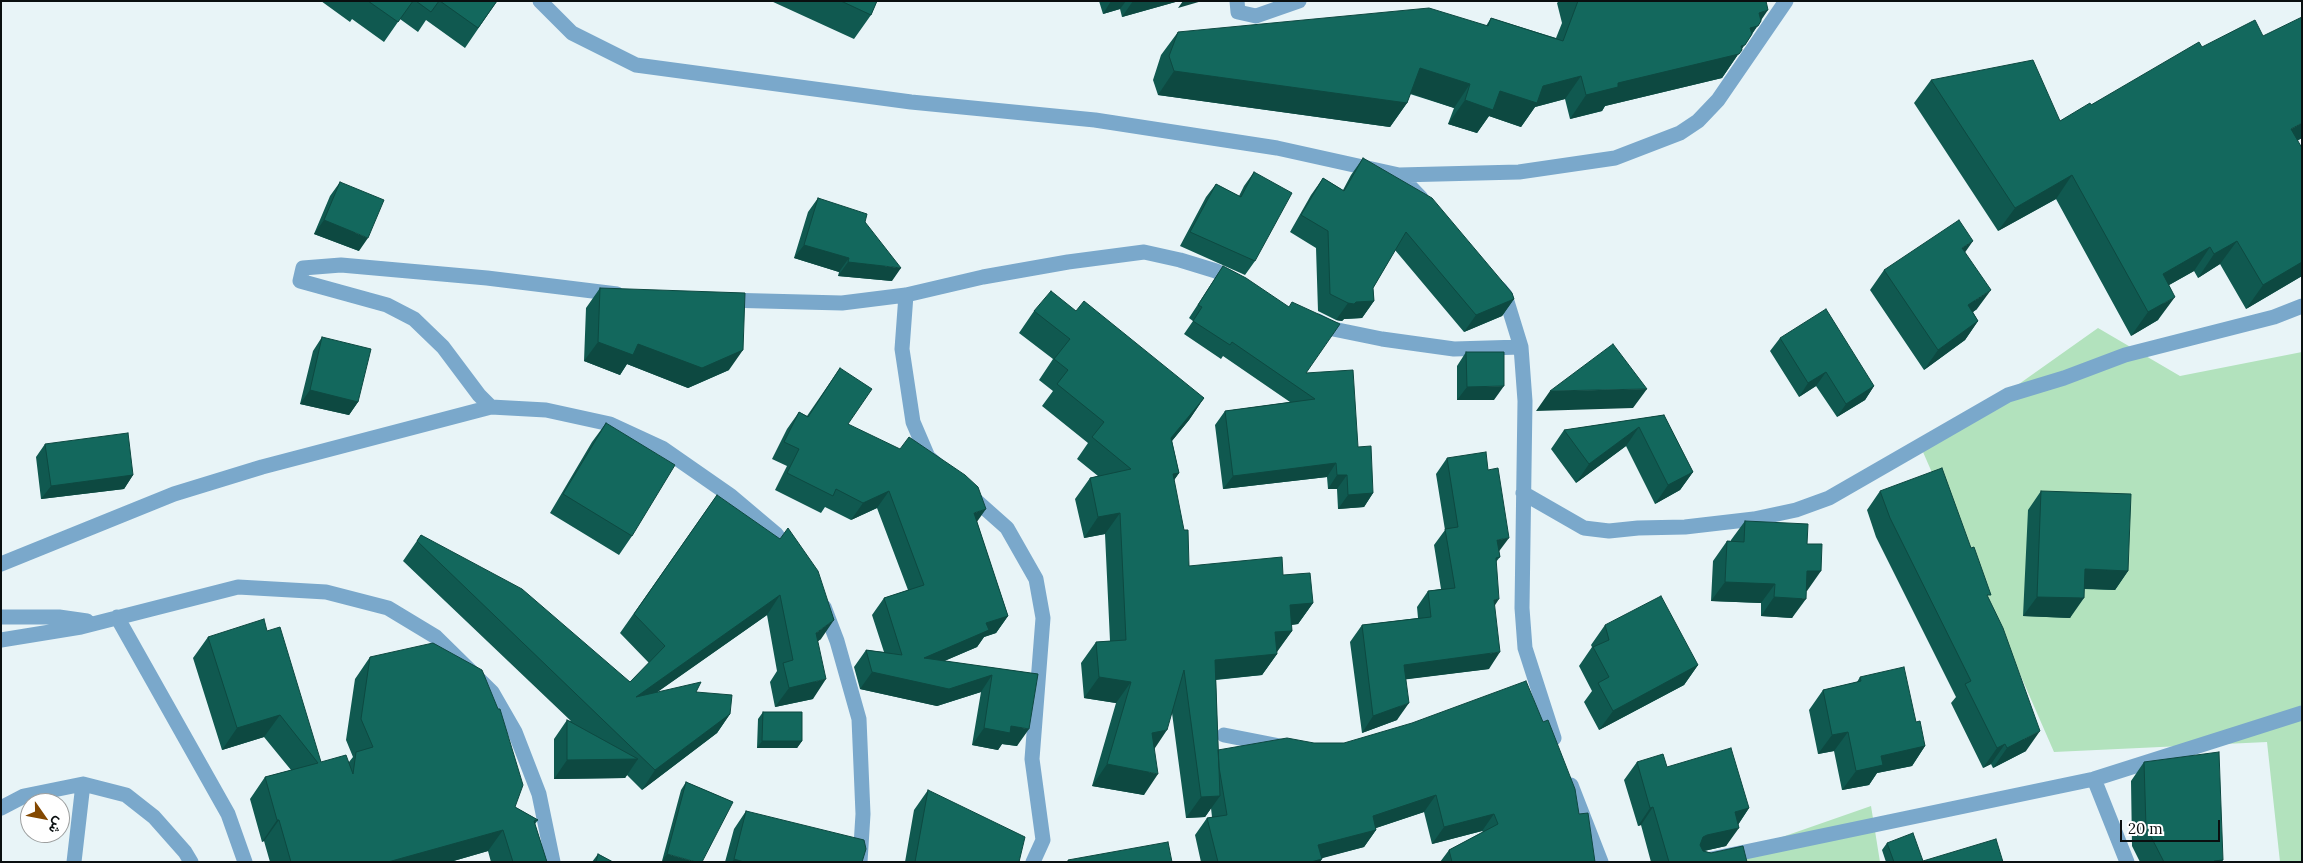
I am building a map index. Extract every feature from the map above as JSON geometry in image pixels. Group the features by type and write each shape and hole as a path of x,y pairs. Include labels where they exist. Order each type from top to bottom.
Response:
{"street":[{"path":"540,1 572,34 636,65 911,102 1104,122 1277,148 1399,175 1538,170 1615,158 1680,133 1698,121 1718,100 1786,1"},
{"path":"1237,1 1238,12 1256,16 1299,1"},
{"path":"1399,175 1431,208"},
{"path":"707,299 842,304 906,295 1068,262 1144,252 1189,262 1246,286"},
{"path":"491,407 479,395 443,347 414,319 387,305 300,281 303,268 351,266 487,278 602,294 631,295"},
{"path":"1492,280 1504,295 1520,347 1525,401 1523,493 1523,616 1525,648 1530,683 1559,754"},
{"path":"906,295 902,349 913,422 928,457 1007,528 1036,579 1043,618 1032,759 1043,840 1033,862"},
{"path":"1523,493 1584,528 1609,531 1685,527 1754,519 1796,510 1829,498 2008,395 2064,378 2124,355 2258,321 2302,306"},
{"path":"1307,316 1334,328 1391,340 1454,349 1520,347"},
{"path":"1,564 174,494 262,467 491,407 546,410 610,424 662,448 730,496 776,534 799,566"},
{"path":"1,640 98,622 238,587 326,592 388,608 436,637 492,692 515,732 539,794 553,862"},
{"path":"816,590 837,641 859,719 863,814 860,862"},
{"path":"117,616 228,814 245,862"},
{"path":"1,617 59,617 98,622"},
{"path":"1697,862 2094,779 2302,713"},
{"path":"1224,734 1294,749"},
{"path":"1566,772 1601,862"},
{"path":"2094,779 2127,862"},
{"path":"1,808 24,796 83,784 126,795 154,817 185,852 191,862"},
{"path":"74,862 83,784"}],"green space":[{"path":"2098,328 2180,376 2302,352 2302,862 2280,862 2267,742 2054,752 1923,452"},
{"path":"1871,806 1880,862 1746,862 1742,851"}],"building":[{"path":"368,1 413,1 398,22"},
{"path":"416,1 439,1 431,12"},
{"path":"440,1 497,1 478,28"},
{"path":"841,1 877,1 871,15"},
{"path":"1578,1 1766,1 1768,10 1759,13 1761,21 1758,26 1750,28 1752,34 1745,45 1741,46 1742,50 1739,54 1618,83 1618,87 1586,95 1581,76 1543,86 1537,103 1500,91 1493,110 1465,100 1470,84 1420,68 1407,103 1174,71 1169,56 1178,32 1429,8 1488,26 1491,18 1563,41"},
{"path":"2302,17 2302,123 2291,129 2302,148 2302,262 2263,285 2237,241 2214,254 2210,247 2163,274 2175,297 2148,312 2072,175 2015,208 1931,80 2033,60 2060,121 2199,42 2202,47 2255,20 2263,36"},
{"path":"1363,158 1432,198 1512,293 1514,299 1476,315 1406,232 1373,288 1374,301 1356,302 1354,304 1330,294 1328,231 1301,215 1323,178 1344,191"},
{"path":"1254,172 1292,193 1255,261 1190,232 1216,184 1241,197"},
{"path":"340,182 384,200 368,238 324,220"},
{"path":"818,198 867,214 865,222 901,268 848,262 849,258 804,245"},
{"path":"1959,220 1973,241 1962,248 1991,290 1968,305 1978,321 1938,350 1884,270"},
{"path":"1223,266 1246,278 1289,307 1292,302 1340,324 1306,373 1353,370 1358,447 1371,446 1373,493 1348,495 1347,475 1337,475 1336,463 1233,476 1225,411 1315,399 1232,342 1230,345 1193,321 1202,307 1198,305"},
{"path":"600,288 745,293 743,350 702,368 638,344 633,355 598,342"},
{"path":"1051,291 1076,311 1084,301 1204,398 1171,438 1179,473 1173,474 1184,530 1188,530 1189,566 1282,557 1283,575 1310,573 1313,603 1290,605 1292,631 1275,632 1277,654 1215,660 1220,796 1201,797 1184,670 1167,730 1152,733 1158,774 1107,764 1131,682 1099,677 1096,642 1126,640 1120,513 1098,517 1090,478 1131,469 1092,437 1104,422 1057,384 1068,370 1054,359 1070,339 1034,311"},
{"path":"1826,309 1874,386 1846,404 1826,372 1808,383 1780,338"},
{"path":"322,337 371,349 358,402 310,390"},
{"path":"1613,344 1647,389 1550,391"},
{"path":"1466,352 1504,352 1504,386 1467,387"},
{"path":"840,368 872,389 848,424 900,449 909,437 965,475 978,487 986,509 974,513 1008,616 986,623 989,630 924,658 1038,674 1029,729 1011,726 1010,733 984,728 992,675 949,689 872,672 866,650 902,655 884,598 924,585 889,491 863,503 836,489 833,496 787,473 799,449 784,442 799,412 808,417"},
{"path":"1664,415 1693,472 1668,485 1639,427 1589,464 1564,430"},
{"path":"606,423 675,465 632,536 563,494"},
{"path":"128,433 133,475 51,486 45,444"},
{"path":"1486,452 1488,470 1498,468 1509,538 1497,540 1500,557 1496,558 1499,599 1494,600 1500,652 1404,665 1409,703 1373,716 1362,625 1431,617 1428,591 1455,588 1445,529 1458,527 1447,458"},
{"path":"1942,468 1971,548 1974,547 1991,595 1987,595 2003,628 2040,731 2007,748 2005,744 1997,748 1965,684 1971,681 1890,518 1880,491"},
{"path":"2041,491 2131,494 2128,571 2085,569 2084,598 2037,597"},
{"path":"717,495 780,539 788,528 818,571 834,620 816,633 826,679 789,688 783,663 793,660 780,595 636,697 701,682 696,692 732,695 730,714 655,770 417,541 421,535 522,589 630,682 665,646 634,614"},
{"path":"1745,521 1808,524 1807,544 1822,544 1821,571 1807,571 1806,599 1774,597 1775,584 1725,582 1727,541 1744,542"},
{"path":"1661,596 1698,665 1613,711 1598,683 1609,677 1593,647 1609,640 1605,625"},
{"path":"264,619 267,631 280,627 321,762 346,755 353,774 356,752 373,747 361,719 370,657 433,643 482,670 498,709 500,709 523,785 515,807 538,820 534,821 547,862 513,862 503,830 388,862 291,862 265,777 318,763 280,715 237,728 208,637"},
{"path":"1904,667 1916,722 1920,721 1925,746 1881,756 1883,765 1856,771 1848,732 1832,735 1823,690 1861,681 1860,677"},
{"path":"1526,681 1543,722 1548,720 1575,789 1579,814 1588,813 1595,862 1452,862 1449,850 1498,824 1494,814 1444,827 1436,795 1373,816 1376,830 1318,845 1322,859 1311,862 1218,862 1207,818 1227,815 1218,750 1287,738 1314,743 1344,743 1412,723"},
{"path":"763,712 802,712 802,741 762,741"},
{"path":"567,720 638,759 567,760"},
{"path":"1731,748 1749,808 1735,812 1739,828 1707,835 1703,837 1700,845 1703,851 1711,853 1743,846 1747,862 1669,862 1653,807 1650,808 1637,762 1663,754 1667,767"},
{"path":"2219,752 2223,860 2214,862 2164,862 2146,827 2144,762"},
{"path":"686,782 733,802 702,862 667,854"},
{"path":"928,790 1025,837 1019,862 915,862"},
{"path":"746,811 864,840 866,849 862,862 744,862 734,859"},
{"path":"1913,833 1923,861 1894,862 1887,843"},
{"path":"1996,839 2003,862 1923,862 1923,861"},
{"path":"1168,842 1172,862 1068,862 1068,860"},
{"path":"598,854 613,862 596,862"}]}
